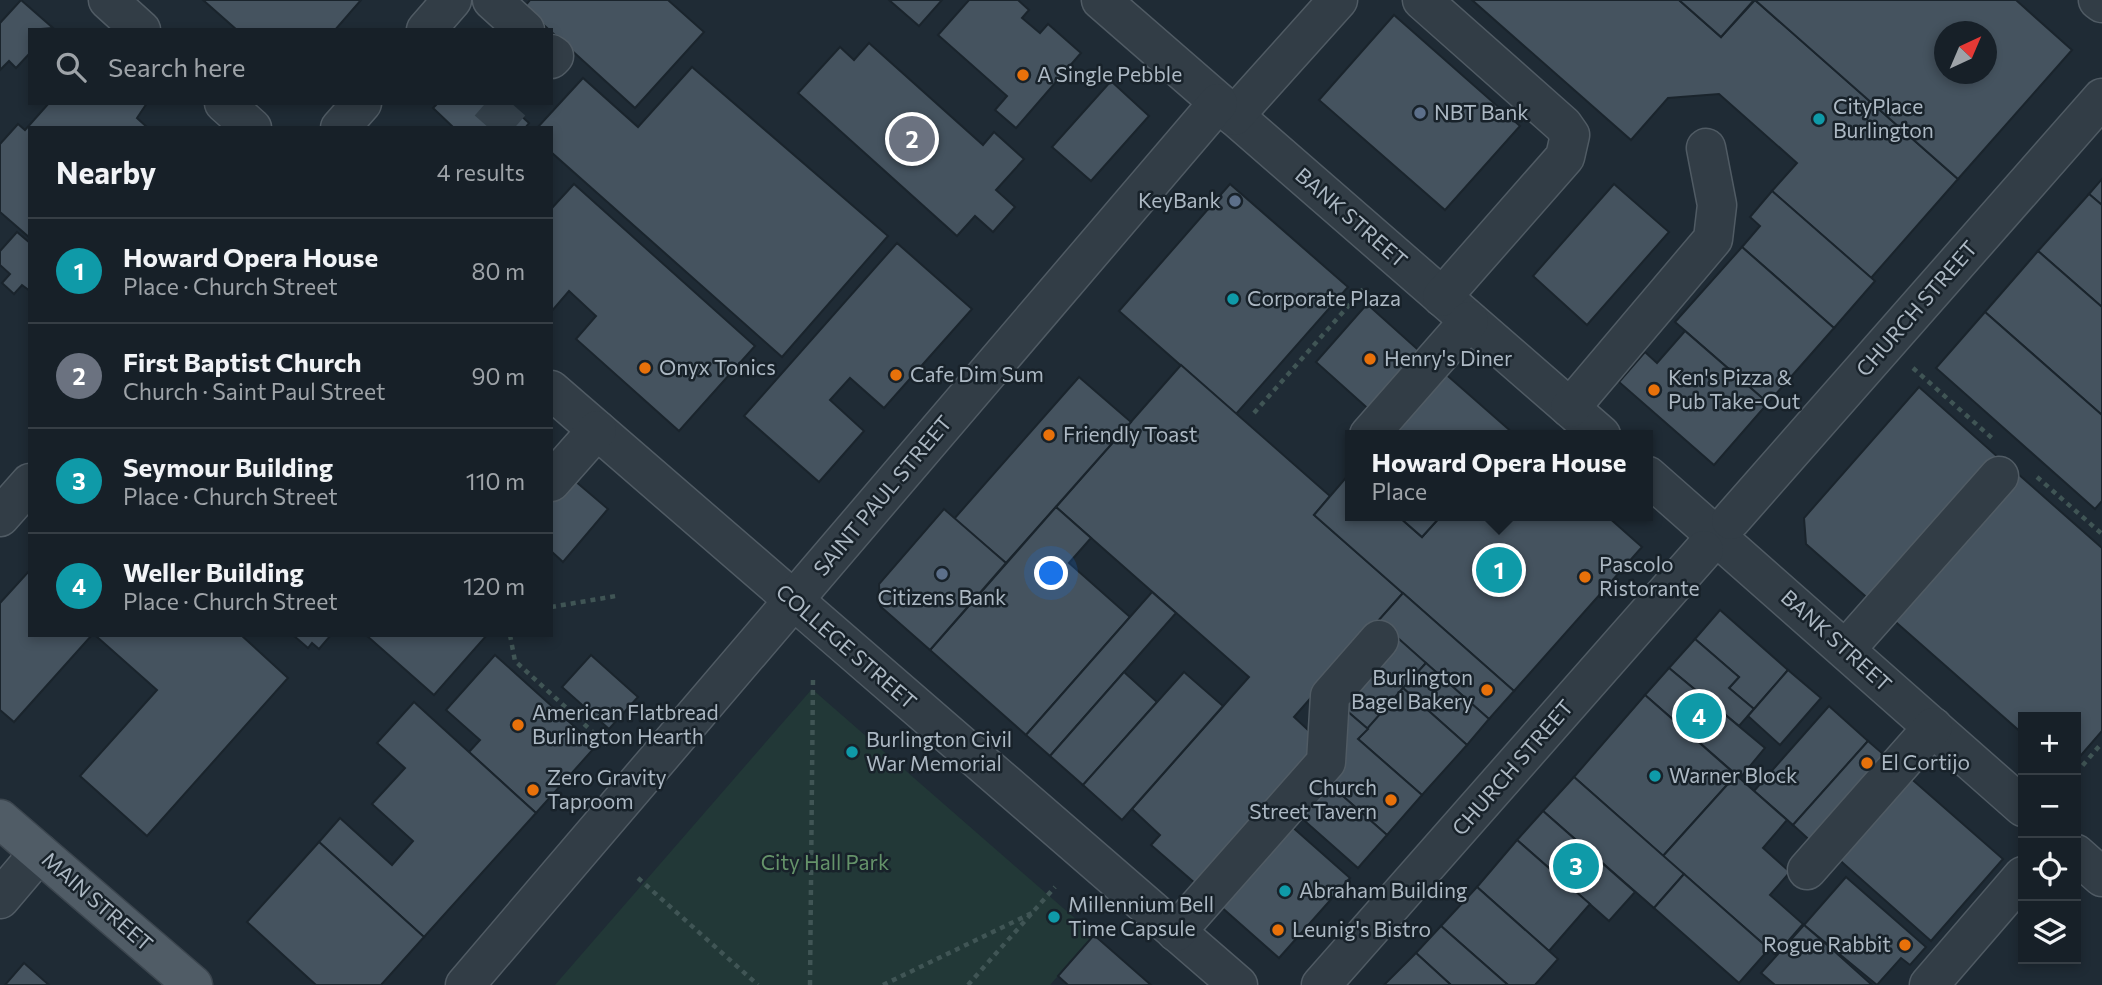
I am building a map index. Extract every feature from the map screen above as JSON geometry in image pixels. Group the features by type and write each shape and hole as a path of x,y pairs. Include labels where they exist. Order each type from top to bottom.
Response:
{"main road":[{"name":"MAIN STREET","path":"0,819 193,985"}],"street":[{"path":"107,0 139,28"},
{"path":"428,28 452,0"},
{"path":"492,0 523,28"},
{"name":"BANK STREET","path":"1101,0 1595,430"},
{"name":"SAINT PAUL STREET","path":"465,985 793,601 1226,109 1338,0"},
{"path":"1372,430 1565,157 1570,135 1563,125 1423,0"},
{"name":"CHURCH STREET","path":"1731,520 2102,98"},
{"path":"226,105 250,126"},
{"path":"343,126 360,105"},
{"path":"1570,408 1713,239 1717,205 1706,148"},
{"name":"COLLEGE STREET","path":"553,392 1238,985"},
{"path":"553,480 597,430"},
{"path":"1846,649 1999,476"},
{"name":"BANK STREET","path":"1653,480 2018,803"},
{"path":"0,517 28,485"},
{"name":"CHURCH STREET","path":"1321,985 1704,550"},
{"path":"1176,932 1326,762 1330,696 1378,640"},
{"path":"1807,870 1933,727"},
{"path":"0,899 40,853"},
{"path":"2081,858 2102,877"},
{"path":"1928,985 2018,882"}],"path":[{"path":"1254,412 1365,286"},
{"path":"553,607 616,596"},
{"path":"510,637 515,661 607,745"},
{"path":"810,985 813,677"},
{"path":"2081,767 2102,743"},
{"path":"638,878 758,985"},
{"path":"968,985 1055,887"},
{"path":"883,985 1032,913"}],"green space":[{"name":"City Hall Park","path":"812,689 1094,935 1050,985 555,985"}],"building":[{"path":"21,0 53,28 28,28 28,55 16,68 9,61 0,70 0,23"},
{"path":"203,0 361,0 337,28 235,28"},
{"path":"530,0 668,0 704,32 635,108 553,33 553,28 547,28 524,7"},
{"path":"889,0 942,0 919,26"},
{"name":"A Single Pebble","path":"969,0 1018,0 1029,10 1022,18 1040,33 1048,24 1081,53 1016,128 995,110 1007,96 938,35"},
{"name":"CityPlace Burlington","path":"1472,0 1679,0 1721,37 1755,0 1958,179 1871,278 1772,191 1797,163 1719,94 1668,98 1631,140"},
{"path":"1679,0 1754,0 1721,37"},
{"path":"1755,0 2016,0 2072,50 1958,179"},
{"name":"NBT Bank","path":"1394,15 1520,126 1445,210 1319,100"},
{"path":"869,43 983,145 994,132 1024,159 996,190 1015,207 993,232 975,216 957,236 798,93 840,47 854,60"},
{"path":"692,67 888,236 782,357 553,154 553,126 539,126 583,78 638,127"},
{"path":"1111,81 1149,116 1091,181 1052,147"},
{"path":"47,105 146,105 137,118 146,126 29,126"},
{"path":"436,105 509,105 529,123 527,126 452,126 433,108"},
{"path":"18,124 25,130 28,127 28,236 0,212 0,144"},
{"path":"2102,179 2102,205 2089,194"},
{"path":"574,184 755,346 679,431 576,339 596,316 569,291 553,310 553,207"},
{"name":"Corporate Plaza","path":"1230,184 1348,287 1236,414 1119,311"},
{"path":"1614,184 1669,232 1587,325 1533,276"},
{"path":"1772,191 1875,281 1834,328 1742,247 1760,226 1750,217"},
{"path":"2089,194 2102,205 2102,307 2038,251"},
{"path":"17,232 28,241 28,290 22,285 14,294 2,283 10,274 0,265 0,251"},
{"path":"897,243 972,309 884,408 850,378 830,400 864,431 819,482 744,416"},
{"path":"1742,247 1834,328 1768,403 1675,322"},
{"path":"2038,251 2102,307 2102,415 1985,312"},
{"name":"Henry's Diner","path":"1367,304 1425,356 1374,414 1316,362"},
{"path":"1985,312 2102,415 2102,501 2095,509 1936,368"},
{"path":"1685,331 1768,403 1714,465 1619,382 1645,352 1657,363"},
{"path":"1181,365 1330,496 1314,515 1403,593 1294,717 1321,742 1196,884 1151,845 1160,835 1132,809 1249,677 1056,507"},
{"path":"1441,370 1509,430 1388,430"},
{"path":"1079,377 1131,422 1006,563 954,519"},
{"path":"1919,387 1999,458 1872,602 1806,544 1804,518"},
{"path":"2017,473 2102,548 2102,731 2081,755 2081,712 2018,712 2018,730 1890,617"},
{"path":"568,475 608,509 563,562 553,553 553,492"},
{"path":"1345,479 1345,521 1404,521 1422,537 1436,521 1613,521 1642,547 1514,691 1314,515"},
{"path":"1056,507 1091,538 1069,563 1130,617 1026,735 930,650"},
{"name":"Citizens Bank","path":"944,509 1006,563 930,650 880,606 879,584"},
{"path":"1404,521 1436,521 1422,537"},
{"path":"28,572 28,637 90,637 14,722 0,710 0,603"},
{"path":"1152,592 1176,613 1050,756 1026,735"},
{"path":"1403,593 1514,691 1489,719 1378,621"},
{"path":"1720,610 1788,670 1754,709 1729,688 1739,677 1695,639"},
{"path":"97,637 243,637 288,678 147,836 80,776 157,690"},
{"path":"295,637 329,637 319,649 312,643 308,648"},
{"path":"368,637 485,637 434,695"},
{"path":"1399,639 1426,663 1368,729 1340,705"},
{"path":"1695,639 1739,677 1729,688 1754,709 1739,726 1669,668"},
{"name":"American Flatbread Burlington Hearth","path":"495,655 596,746 536,813 469,752 480,740 446,710"},
{"path":"591,655 638,697 609,729 562,687"},
{"path":"1426,663 1489,719 1467,745 1403,688"},
{"path":"1669,668 1765,748 1740,778 1645,695"},
{"path":"1788,670 1821,698 1780,745 1748,716"},
{"path":"1124,672 1157,702 1083,785 1050,756"},
{"path":"1184,672 1223,706 1122,820 1083,785"},
{"path":"1403,688 1467,745 1422,795 1358,739"},
{"name":"Warner Block","path":"1645,695 1736,775 1663,856 1574,777"},
{"path":"414,702 536,813 424,937 319,842 340,818 392,865 413,841 372,804 405,768 377,743"},
{"path":"1340,705 1368,729 1358,739 1422,795 1387,835 1328,783"},
{"path":"1829,706 1868,741 1793,825 1754,791"},
{"path":"1868,741 1890,760 1815,845 1793,825"},
{"path":"1736,775 1787,820 1763,848 1790,872 1770,895 1803,924 1776,955 1663,856"},
{"path":"1907,775 2003,859 1931,941 1835,856"},
{"path":"1574,777 1684,874 1654,908 1543,811"},
{"path":"1328,783 1387,835 1358,868 1298,815"},
{"path":"1543,811 1635,892 1609,921 1517,840"},
{"name":"Abraham Building","path":"1290,825 1350,878 1279,958 1219,905"},
{"path":"1517,840 1590,904 1549,951 1477,887"},
{"path":"319,842 424,937 381,985 316,985 247,922"},
{"path":"1684,874 1769,949 1739,983 1654,908"},
{"path":"1846,877 1926,947 1910,965 1901,958 1877,985 1804,925"},
{"path":"1477,887 1558,959 1535,985 1508,985 1441,926"},
{"path":"1804,925 1872,985 1775,985 1761,973"},
{"path":"1441,926 1508,985 1451,985 1416,953"},
{"path":"1094,935 1151,985 1068,985 1058,976"},
{"path":"1416,953 1451,985 1384,985"},
{"path":"24,963 49,985 5,985"}],"tunnel":[{"path":"491,126 509,105"}],"place":[{"name":"A Single Pebble","path":"1023,75"},
{"name":"NBT Bank","path":"1420,113"},
{"name":"CityPlace Burlington","path":"1819,119"},
{"name":"First Baptist Church","path":"912,139"},
{"name":"KeyBank","path":"1235,201"},
{"name":"Corporate Plaza","path":"1233,299"},
{"name":"Henry's Diner","path":"1370,359"},
{"name":"Onyx Tonics","path":"645,368"},
{"name":"Cafe Dim Sum","path":"896,375"},
{"name":"Ken's Pizza & Pub Take-Out","path":"1654,390"},
{"name":"Friendly Toast","path":"1049,435"},
{"name":"Howard Opera House","path":"1499,570"},
{"name":"Citizens Bank","path":"942,574"},
{"name":"Pascolo Ristorante","path":"1585,577"},
{"name":"Burlington Bagel Bakery","path":"1487,690"},
{"name":"Weller Building","path":"1699,716"},
{"name":"American Flatbread Burlington Hearth","path":"518,725"},
{"name":"Burlington Civil War Memorial","path":"852,752"},
{"name":"El Cortijo","path":"1867,763"},
{"name":"Warner Block","path":"1655,776"},
{"name":"Zero Gravity Taproom","path":"533,790"},
{"name":"Church Street Tavern","path":"1391,800"},
{"name":"Seymour Building","path":"1576,866"},
{"name":"Abraham Building","path":"1285,891"},
{"name":"Millennium Bell Time Capsule","path":"1054,917"},
{"name":"Leunig's Bistro","path":"1278,930"},
{"name":"Rogue Rabbit","path":"1905,945"}]}
